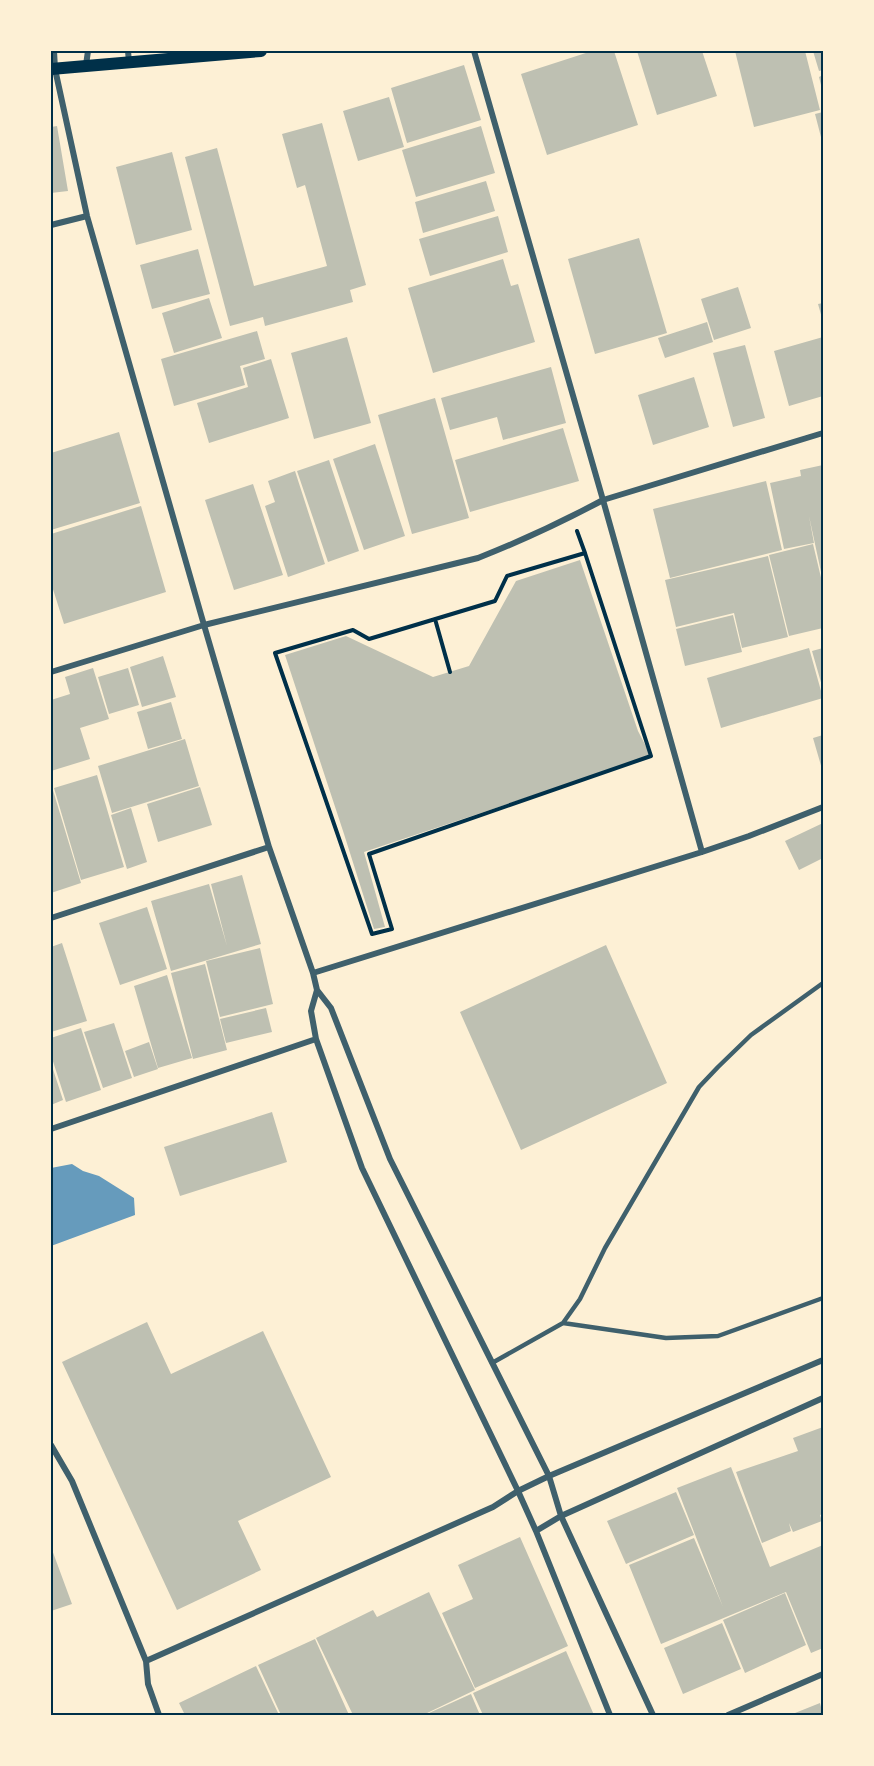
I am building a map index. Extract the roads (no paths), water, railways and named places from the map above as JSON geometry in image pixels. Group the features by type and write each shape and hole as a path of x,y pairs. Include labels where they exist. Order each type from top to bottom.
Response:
{"main road":[{"path":"53,69 86,66 128,57 261,51"}],"street":[{"path":"54,51 53,69 87,216 268,847 317,990 331,1008 390,1159 549,1476 561,1516 653,1715"},
{"path":"86,66 88,51"},
{"path":"474,51 702,852"},
{"path":"51,225 87,216"},
{"path":"51,672 204,625 478,558 543,530 603,500 823,433"},
{"path":"313,974 702,852 823,807"},
{"path":"51,918 268,847"},
{"path":"317,990 311,1011 316,1039 362,1168 518,1491 610,1715"},
{"path":"51,1129 316,1039"},
{"path":"146,1661 493,1507 518,1491 549,1476 823,1360"},
{"path":"536,1531 561,1516 823,1398"},
{"path":"51,1445 72,1481 146,1661 148,1684 159,1715"},
{"path":"728,1715 823,1674"}],"lane":[{"path":"492,1363 563,1323 580,1299 605,1248 699,1087 752,1035 823,983"},
{"path":"563,1323 666,1338 718,1336 823,1298"}],"water":[{"path":"72,1164 83,1171 99,1176 134,1198 135,1215 51,1246 51,1168"}]}
